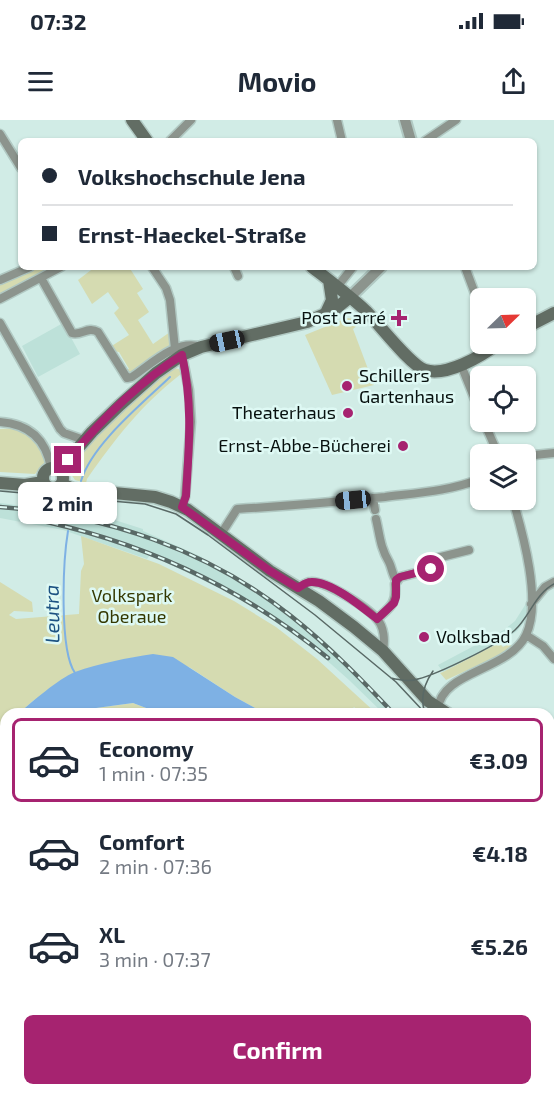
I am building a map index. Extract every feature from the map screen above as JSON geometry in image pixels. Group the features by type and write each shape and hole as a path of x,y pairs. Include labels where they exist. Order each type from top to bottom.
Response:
{"main road":[{"path":"132,120 145,138"},
{"path":"316,270 350,297 422,368 435,371 461,365 483,354"},
{"path":"325,315 332,300 333,283"},
{"path":"43,482 45,472 55,469 178,352 292,326 325,315 350,297"},
{"path":"536,322 554,313"},
{"path":"55,469 63,476 62,484"},
{"path":"43,482 53,489 62,484"},
{"path":"0,483 25,485 43,482"},
{"path":"62,484 73,489 155,497 185,509 270,571 319,601 383,651 436,708"}],"street":[{"path":"173,138 191,120"},
{"path":"337,120 341,138"},
{"path":"405,120 410,138"},
{"path":"429,138 456,120"},
{"path":"0,134 18,163"},
{"path":"0,280 23,270"},
{"path":"0,299 56,270"},
{"path":"154,270 166,288 170,300 178,352 189,390 191,422 185,509"},
{"path":"333,283 346,277 351,270"},
{"path":"350,297 378,270"},
{"path":"466,270 473,288"},
{"path":"41,278 72,333 76,334 88,329 98,332 127,378 178,352"},
{"path":"0,323 60,429 64,433 84,440"},
{"path":"461,365 470,387"},
{"path":"0,422 16,424 33,431 42,442 55,469"},
{"path":"536,455 554,453"},
{"path":"220,534 237,509 374,498 458,487 470,483"},
{"path":"374,498 384,556 390,563 392,575 396,580 394,603 377,619"},
{"path":"441,708 440,699 446,689 506,657 516,649 526,635 531,621 531,604 526,550 516,510"},
{"path":"396,580 431,569 429,560 469,550"},
{"path":"298,588 307,582 322,583 354,601 377,619 383,636 383,651"},
{"path":"531,604 545,587 554,582"},
{"path":"526,635 543,646 554,659"}],"shaded area":[{"path":"63,323 80,354 38,377 22,346"},
{"path":"0,503 102,516 143,529 143,531 202,557 256,590 302,623 339,656 390,708 378,708 314,649 263,613 224,590 150,555 147,559 63,530 0,518"},
{"path":"527,602 528,618 517,631 443,672 438,665 504,630 515,621"}],"green space":[{"path":"32,270 46,270 0,294 0,285"},
{"path":"91,270 131,270 143,289 137,293 149,312 138,320 153,344 170,332 171,345 131,375 123,369 129,369 119,352 113,351 110,347 129,335 114,313 119,308 108,292 92,304 78,280"},
{"path":"347,318 362,322 353,329 374,385 332,395 305,335"},
{"path":"174,368 179,369 181,374 154,397 130,423 97,464 86,483 75,480 71,474 72,468 80,455 136,397"},
{"path":"17,428 34,437 48,462 35,474 0,472 0,429"},
{"name":"Volkspark Oberaue","path":"81,536 159,564 234,601 276,627 317,659 370,708 255,708 189,667 136,657 113,662 34,700 25,708 0,708 0,582 32,602 33,612 14,611 9,615 16,619 79,614 81,571 84,564"},
{"path":"499,643 503,647 510,643 512,646 502,654 446,680 440,673 443,672"},
{"path":"133,703 146,708 96,708"}],"water":[{"path":"153,654 173,657 255,708 146,708 133,703 96,708 25,708 68,675 114,661"}],"waterway":[{"name":"Leutra","path":"81,481 87,467 107,439 170,377"},
{"name":"Leutra","path":"68,531 64,583 64,626 66,645 75,673"}],"tram line":[{"path":"0,491 145,504 176,514 208,535 315,615 396,682 420,708"},
{"path":"391,678 411,680 427,676 496,643 515,630 542,593 554,584"},
{"path":"424,708 424,692 433,671"}],"railway":[{"path":"0,507 40,511 117,528 154,540 225,572 259,593 305,627 388,708"},
{"path":"24,517 107,538 185,568 258,608 328,658"}],"place":[{"name":"Post Carré","path":"399,318"},
{"name":"Schillers Gartenhaus","path":"347,386"},
{"name":"Theaterhaus","path":"348,413"},
{"name":"Ernst-Abbe-Bücherei","path":"403,446"},
{"name":"Volksbad","path":"424,637"}],"route":[{"path":"68,460 120,405 156,373 182,355 189,390 191,422 186,496 182,507 298,588 307,582 322,583 354,601 377,619 394,603 396,580 431,569"}]}
